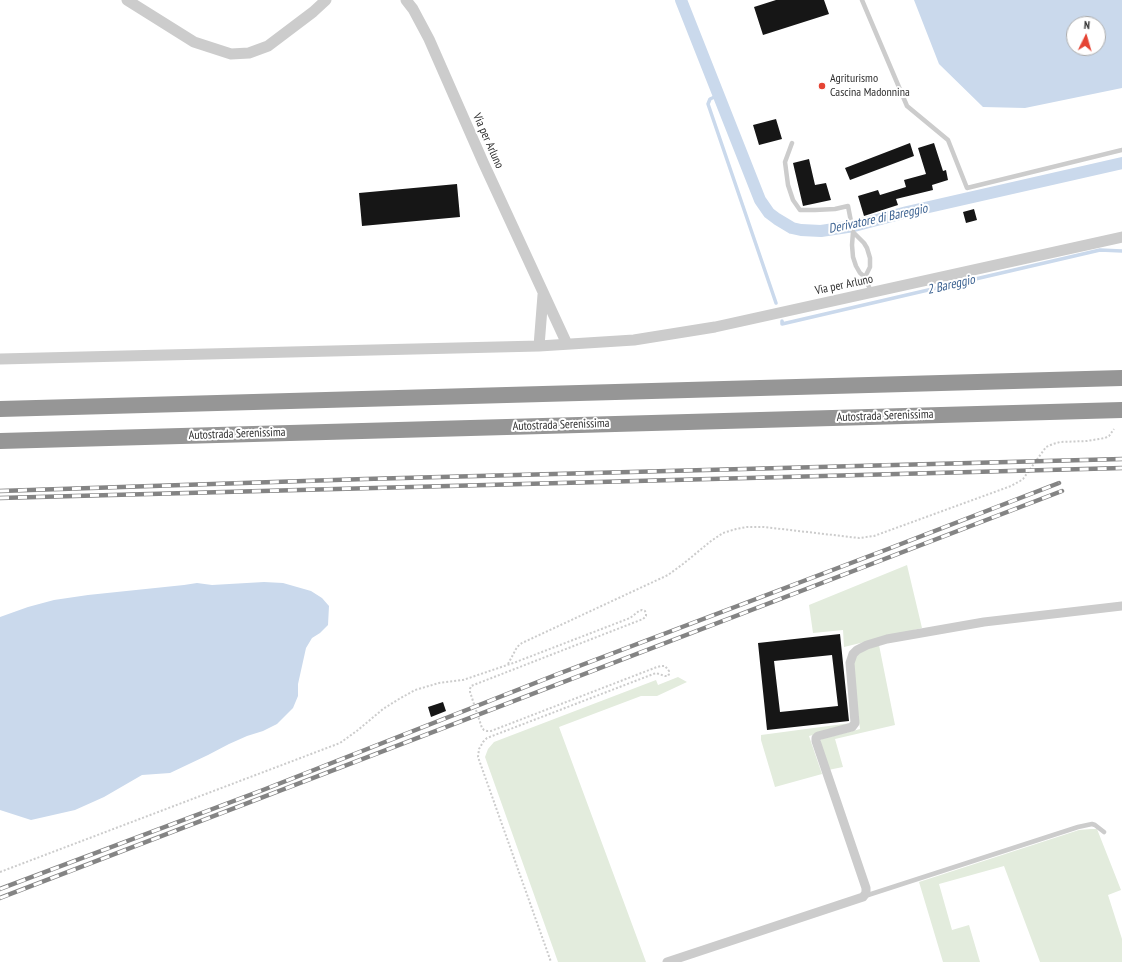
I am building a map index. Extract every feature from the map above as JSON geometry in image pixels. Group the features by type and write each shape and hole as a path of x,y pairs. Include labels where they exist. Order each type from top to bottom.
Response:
{"highway":[{"path":"0,409 1122,378"},
{"name":"Autostrada Serenissima","path":"0,441 1122,410"}],"street":[{"path":"127,0 194,42 231,54 249,53 268,46 313,12 326,0"},
{"name":"Via per Arluno","path":"406,0 413,9 429,39 482,162 543,294 568,344 634,340 715,326 1122,237"},
{"name":"Via per Arluno","path":"539,346 543,294"},
{"path":"0,359 539,346 568,344"},
{"path":"667,962 863,897 866,892 866,888 816,741 818,736 852,727 855,724 850,663 853,654 857,650 867,645 887,640 984,622 1122,606"}],"lane":[{"path":"862,0 907,106 948,140 967,188 1122,150"},
{"path":"792,143 785,162 788,185 794,200 800,210 815,210 848,206 853,232 853,257 860,273 865,277 871,292"},
{"path":"853,232 864,243 870,258 870,267 865,277"},
{"path":"863,897 1078,827 1092,824 1104,832"}],"path":[{"path":"508,664 516,649 522,643 668,575 723,533 746,527 764,527 859,538 874,536 1011,486 1020,481 1046,447 1052,444 1105,438 1109,436 1114,429"},
{"path":"0,872 340,742 358,730 383,709 415,690 439,683 463,680 516,662 630,618 642,610 645,611 646,616 639,621 471,686 470,692 482,728 484,730 491,731 657,667 665,666 669,671 668,676 659,673 653,674 487,738 479,750 478,757 551,962"}],"green space":[{"path":"907,565 922,628 844,647 843,630 813,633 809,605"},
{"path":"879,645 895,725 835,739 843,767 828,770 820,741 822,739 860,729 852,663 857,653"},
{"path":"678,677 687,682 657,696 641,696 559,727 646,962 558,962 485,757 488,749 494,742 656,680 658,685"},
{"path":"851,723 849,726 809,736 822,774 775,787 761,740 761,735"},
{"path":"1097,829 1121,890 1108,895 1122,939 1122,962 1040,962 1004,866 939,884 952,930 969,925 980,962 943,962 919,882 1079,830"}],"water":[{"path":"914,0 1122,0 1122,88 1025,108 983,107 939,64"},
{"path":"264,582 283,583 311,591 322,598 329,606 328,625 312,638 306,648 298,684 298,696 293,708 277,724 229,744 170,773 142,775 104,797 75,810 31,820 0,810 0,617 54,600 88,595 197,583 212,585"}],"building":[{"path":"776,0 824,0 829,14 763,35 754,7"},
{"path":"776,119 782,139 759,145 753,125"},
{"path":"910,143 914,156 850,180 845,168"},
{"path":"934,143 943,171 946,170 948,180 932,185 933,190 896,199 898,205 864,216 858,196 878,190 880,195 906,187 904,180 926,174 918,148"},
{"path":"809,159 815,185 826,183 831,200 803,206 793,163"},
{"path":"457,184 460,217 362,226 359,193"},
{"path":"974,209 977,220 966,223 963,212"},
{"path":"840,634 849,721 767,730 758,643","holes":["832,655 838,706 780,712 774,661"]},
{"path":"443,702 446,711 431,717 428,707"}],"waterway":[{"name":"Derivatore di Bareggio","path":"681,0 760,200 769,213 792,228 821,231 854,226 907,212 1122,163"},
{"name":"2 Bareggio","path":"719,95 710,99 708,104 776,303"},
{"name":"2 Bareggio","path":"782,321 782,324 1100,250 1122,251"}],"railway":[{"path":"0,491 365,479 1122,459"},
{"path":"0,498 1122,468"},
{"path":"0,889 263,790 558,674 1059,483"},
{"path":"0,898 1062,491"}],"place":[{"name":"Agriturismo Cascina Madonnina","path":"822,86"}]}
